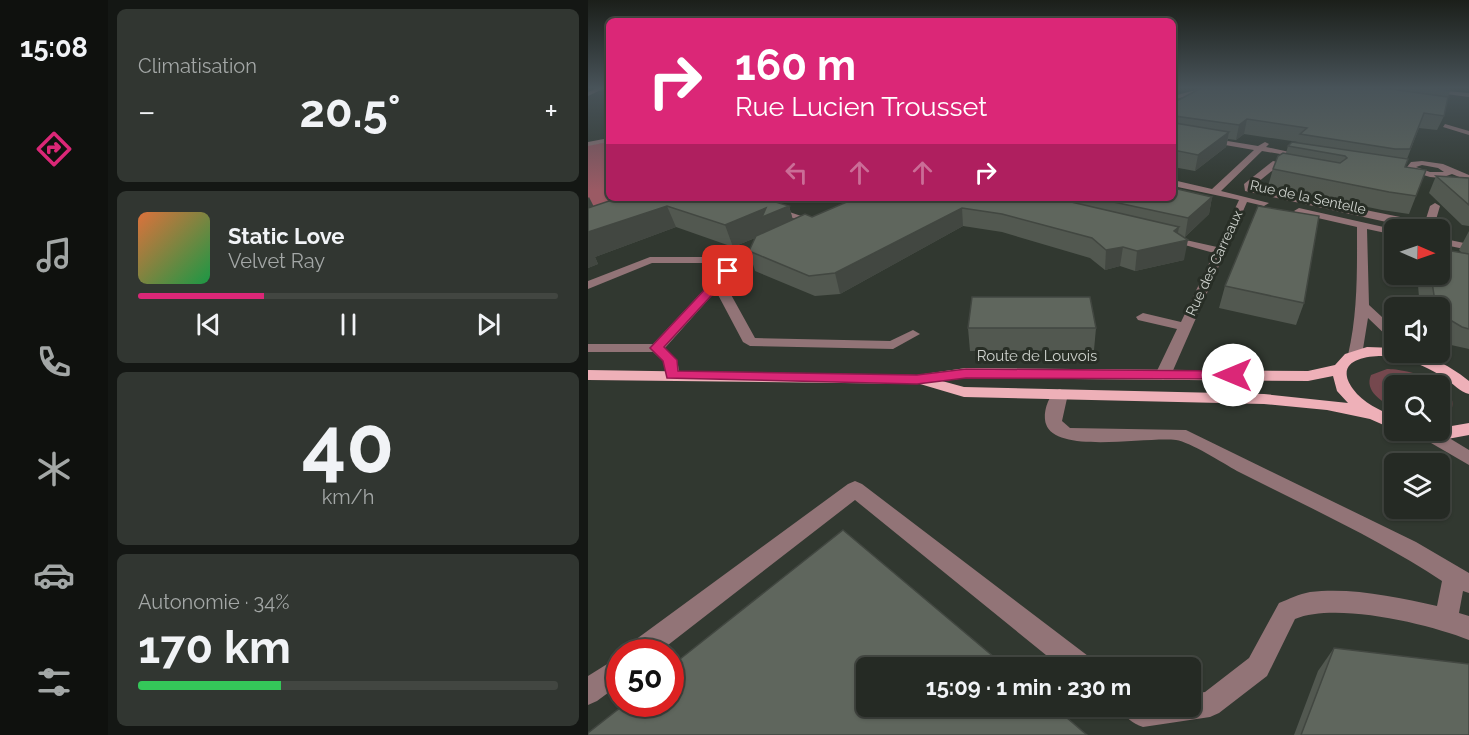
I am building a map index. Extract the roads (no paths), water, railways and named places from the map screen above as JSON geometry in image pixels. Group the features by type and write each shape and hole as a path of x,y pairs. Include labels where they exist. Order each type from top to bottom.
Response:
{"main road":[{"path":"1384,352 1355,355 1345,360 1340,368 1340,378 1345,390 1356,402 1384,419"},
{"path":"1430,363 1469,377"},
{"name":"Route de Louvois","path":"588,375 917,380 966,373 1308,376 1340,368"},
{"path":"1445,370 1469,388"},
{"path":"917,380 964,392 1264,399 1327,405 1374,414"},
{"path":"1450,433 1469,429"}],"street":[{"path":"1445,126 1469,133"},
{"path":"1176,136 1315,159"},
{"path":"588,144 606,141"},
{"name":"Rue de la Sentelle","path":"1214,192 1267,142"},
{"path":"1299,167 1276,163 1247,186 1246,194 1384,220"},
{"path":"1398,170 1417,171 1412,165 1428,164 1469,178"},
{"path":"1407,176 1469,183"},
{"name":"Rue de la Sentelle","path":"1176,184 1214,192 1246,194 1281,207 1384,229"},
{"name":"Rue des Carreaux","path":"1163,375 1246,194"},
{"path":"749,201 822,221 797,232"},
{"path":"1431,219 1435,206"},
{"path":"1355,355 1362,330 1364,307 1362,225"},
{"path":"1162,237 1220,252"},
{"path":"657,348 738,260 776,241"},
{"path":"1450,243 1469,247"},
{"path":"588,285 650,260 738,260"},
{"path":"717,282 750,342 894,345 913,334"},
{"path":"1364,307 1384,326"},
{"name":"Rue des Carreaux","path":"1143,317 1185,327"},
{"path":"588,348 657,348 670,360 672,375"},
{"path":"1060,394 1052,418 1054,426 1062,432 1075,435 1180,434 1409,548 1461,580 1446,618"},
{"path":"1439,441 1469,458"},
{"path":"657,639 855,489 1069,657"},
{"path":"1201,705 1210,704 1258,667 1287,611 1312,603 1362,605 1446,618 1469,628"},
{"path":"588,692 606,678"}]}
